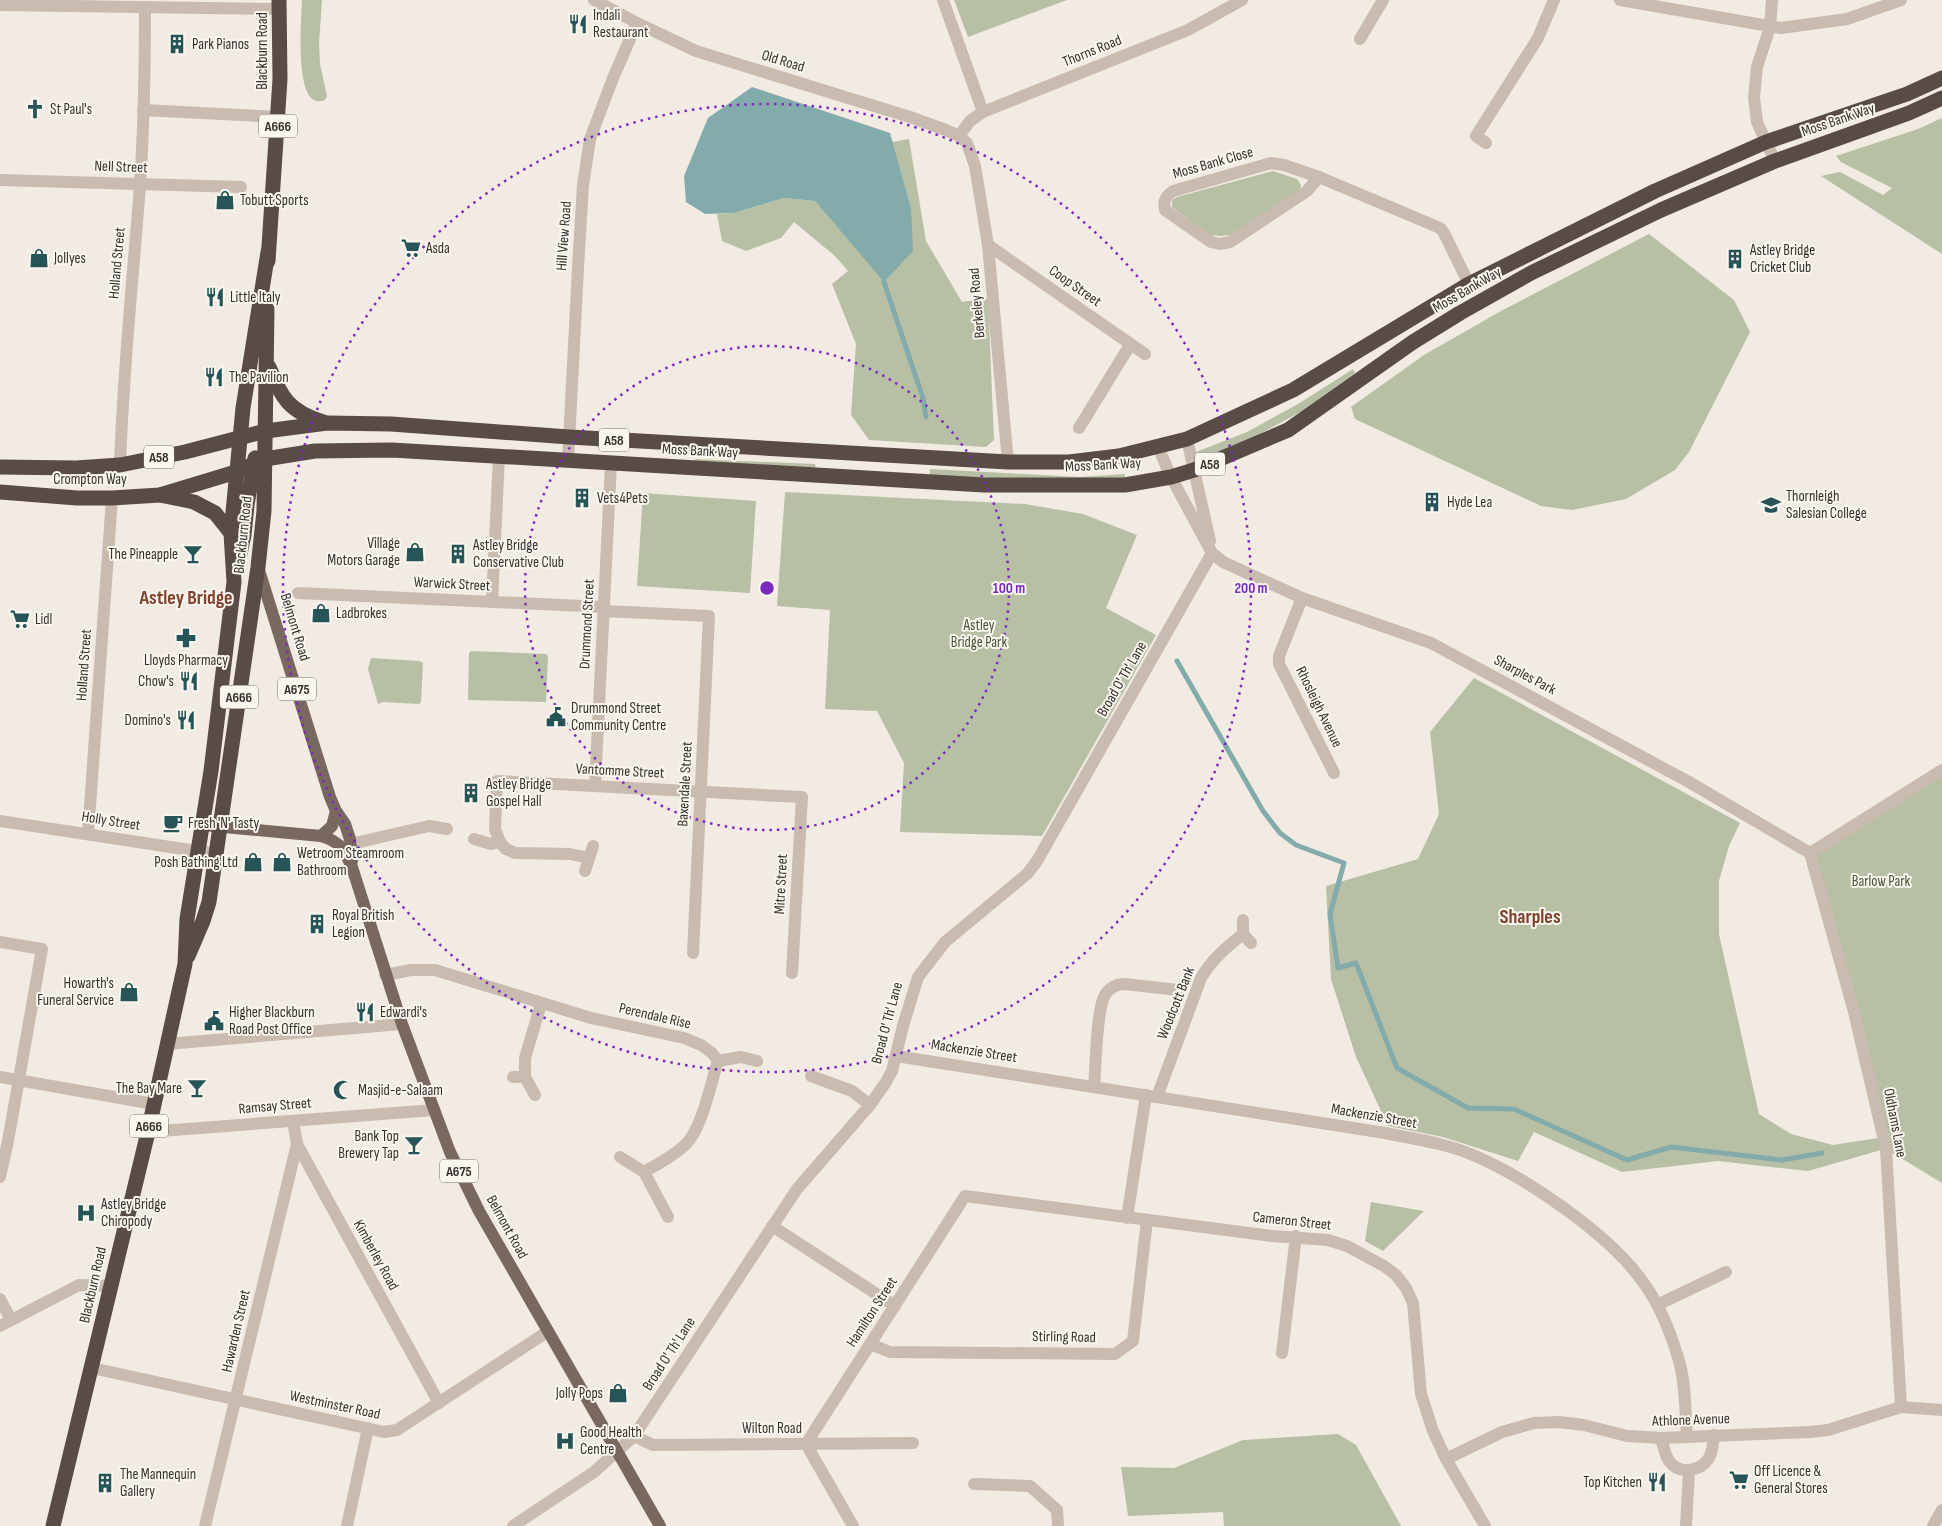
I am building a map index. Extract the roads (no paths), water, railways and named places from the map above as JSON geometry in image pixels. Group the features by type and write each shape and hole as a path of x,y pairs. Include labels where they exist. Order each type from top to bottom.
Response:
{"highway":[{"name":"Blackburn Road","path":"53,1526 148,1132 185,964 209,902 258,567 265,494 259,461 266,431 268,252 280,79 279,4"},
{"name":"Moss Bank Way","path":"266,431 327,423 391,424 569,437 1008,462 1069,462 1119,456 1187,439 1293,390 1469,284 1655,191 1766,142 1907,94 1942,78"},
{"name":"Moss Bank Way","path":"259,461 307,452 392,450 984,485 1125,485 1171,477 1194,470 1288,430 1413,342 1531,273 1661,210 1775,161 1909,113 1942,98"},
{"name":"Blackburn Road","path":"185,964 186,919 211,771 234,582 231,533 243,408 268,252"},
{"path":"266,359 276,385 287,402 299,413 327,423"},
{"name":"Crompton Way","path":"0,467 76,468 120,465 185,452 240,436 266,431"},
{"name":"Crompton Way","path":"0,492 77,498 112,498 160,494 236,472 259,461"},
{"path":"234,582 259,461"},
{"path":"160,494 194,502 215,514 231,533"}],"main road":[{"name":"Belmont Road","path":"258,567 336,811 345,824 346,845 402,1024 450,1152 479,1211 660,1526"},
{"path":"321,836 332,826 336,811"},
{"path":"202,825 321,836 346,845"}],"street":[{"name":"Old Road","path":"594,0 637,23 696,50 910,117 963,139"},
{"path":"943,0 983,112"},
{"name":"Thorns Road","path":"963,139 970,121 983,112 1188,30 1242,0"},
{"path":"1360,39 1383,0"},
{"path":"1486,143 1476,136 1538,38 1554,0"},
{"path":"1620,0 1770,27 1786,28 1847,19 1901,0"},
{"path":"1772,0 1770,27 1757,67 1754,97 1757,122 1775,161"},
{"path":"0,5 145,7 279,4"},
{"name":"Holland Street","path":"120,465 122,401 140,184 145,7"},
{"name":"Hill View Road","path":"568,460 584,185 590,139 613,78 637,23"},
{"path":"143,110 278,117"},
{"name":"Berkeley Road","path":"963,139 975,166 988,245 1008,462"},
{"name":"Moss Bank Close","path":"1320,177 1307,192 1230,242 1220,244 1211,242 1165,210 1164,202 1166,196 1173,191 1271,163 1284,164 1320,177 1440,228 1469,284"},
{"name":"Nell Street","path":"0,180 241,187"},
{"name":"Coop Street","path":"988,245 1145,354"},
{"path":"1078,428 1130,345"},
{"path":"1187,439 1212,553"},
{"path":"1158,447 1171,477 1212,553"},
{"path":"492,602 499,457"},
{"name":"Drummond Street","path":"594,786 612,463"},
{"name":"Holland Street","path":"88,834 112,498"},
{"name":"Sharples Park","path":"1212,553 1223,562 1302,598 1431,643 1689,782 1810,853"},
{"name":"Broad O' Th' Lane","path":"513,1526 594,1472 634,1436 805,1178 870,1105 886,1082 892,1072 903,1026 918,977 938,948 1027,874 1037,860 1212,553"},
{"name":"Warwick Street","path":"298,593 492,602 709,616"},
{"name":"Rhosleigh Avenue","path":"1302,598 1278,656 1279,664 1334,773"},
{"name":"Baxendale Street","path":"693,953 709,616"},
{"path":"1810,853 1942,770"},
{"name":"Vantomme Street","path":"500,842 495,829 497,781 802,797"},
{"name":"Mitre Street","path":"792,973 802,797"},
{"name":"Holly Street","path":"0,821 216,854"},
{"path":"346,845 429,826 447,829"},
{"path":"474,839 491,844 500,842 506,849 515,852 570,854 591,852 585,871"},
{"name":"Oldhams Lane","path":"1810,853 1854,1012 1886,1149 1901,1407"},
{"name":"Woodcott Bank","path":"1127,1218 1151,1096 1209,965 1220,954 1247,938 1243,920"},
{"path":"0,942 42,949 0,1177"},
{"name":"Perendale Rise","path":"386,975 411,970 435,970 591,1018 684,1038 712,1052 718,1060"},
{"path":"1094,1087 1099,1028 1104,999 1109,989 1124,984 1178,990"},
{"path":"535,1095 519,1077 541,1004"},
{"path":"167,1044 402,1024"},
{"name":"Mackenzie Street","path":"896,1056 1385,1133 1442,1145 1472,1155 1500,1168 1546,1196 1603,1240 1625,1260 1643,1282 1657,1305 1680,1363 1687,1436"},
{"path":"644,1172 687,1144 696,1129 718,1060 741,1057 756,1061"},
{"path":"811,1076 852,1090 870,1105"},
{"path":"0,1077 154,1104"},
{"name":"Ramsay Street","path":"148,1132 434,1110"},
{"name":"Kimberley Road","path":"292,1121 297,1144 439,1403"},
{"name":"Hawarden Street","path":"205,1526 237,1400 297,1144"},
{"path":"620,1157 644,1172 668,1218"},
{"name":"Cameron Street","path":"965,1196 1272,1236 1296,1236 1328,1240 1366,1255 1396,1276 1406,1288 1413,1303 1418,1374 1424,1407 1446,1459 1486,1526"},
{"name":"Hamilton Street","path":"806,1444 965,1196"},
{"name":"Stirling Road","path":"870,1344 890,1352 1115,1354 1133,1341 1147,1220"},
{"path":"772,1226 895,1306"},
{"path":"1282,1353 1296,1236"},
{"path":"1657,1305 1726,1272"},
{"path":"0,1299 6,1323 79,1285 111,1286"},
{"name":"Westminster Road","path":"92,1368 384,1432 397,1430 547,1332"},
{"name":"Athlone Avenue","path":"1446,1459 1502,1432 1534,1423 1559,1422 1584,1425 1626,1436 1661,1438 1828,1430 1901,1407 1942,1410"},
{"path":"347,1526 368,1428"},
{"path":"1661,1438 1669,1461 1682,1470 1689,1471 1698,1469 1708,1459 1712,1451 1714,1435"},
{"name":"Wilton Road","path":"634,1436 653,1445 913,1443"},
{"path":"806,1444 853,1526"},
{"path":"1686,1526 1689,1471"},
{"path":"974,1484 1030,1486 1057,1510 1058,1526"},
{"path":"1933,1526 1942,1510"}],"water":[{"path":"752,87 890,133 911,208 913,251 884,282 815,201 784,198 734,213 705,214 686,202 684,176 708,118"}],"waterway":[{"path":"884,282 923,398 926,417"},
{"path":"1177,661 1263,811 1280,833 1296,845 1344,863 1330,914 1338,968 1356,963 1397,1068 1468,1108 1514,1109 1627,1160 1671,1147 1782,1160 1822,1153"}],"place":[{"name":"Indali Restaurant","path":"578,24"},
{"name":"Park Pianos","path":"177,44"},
{"name":"St Paul's","path":"35,109"},
{"name":"Tobutt Sports","path":"225,200"},
{"name":"Asda","path":"411,248"},
{"name":"Jollyes","path":"39,258"},
{"name":"Astley Bridge Cricket Club","path":"1735,259"},
{"name":"Little Italy","path":"215,297"},
{"name":"The Pavilion","path":"214,377"},
{"name":"Vets4Pets","path":"582,498"},
{"name":"Hyde Lea","path":"1432,502"},
{"name":"Thornleigh Salesian College","path":"1771,505"},
{"name":"Village Motors Garage","path":"415,552"},
{"name":"The Pineapple","path":"193,554"},
{"name":"Astley Bridge Conservative Club","path":"458,554"},
{"name":"Ladbrokes","path":"321,613"},
{"name":"Lidl","path":"20,619"},
{"name":"Lloyds Pharmacy","path":"186,638"},
{"name":"Chow's","path":"189,681"},
{"name":"Drummond Street Community Centre","path":"556,717"},
{"name":"Domino's","path":"186,720"},
{"name":"Astley Bridge Gospel Hall","path":"471,793"},
{"name":"Fresh 'N' Tasty","path":"173,823"},
{"name":"Posh Bathing Ltd","path":"253,862"},
{"name":"Wetroom Steamroom Bathroom","path":"282,862"},
{"name":"Royal British Legion","path":"317,924"},
{"name":"Howarth's Funeral Service","path":"129,992"},
{"name":"Edwardi's","path":"365,1012"},
{"name":"Higher Blackburn Road Post Office","path":"214,1021"},
{"name":"The Bay Mare","path":"197,1088"},
{"name":"Masjid-e-Salaam","path":"343,1090"},
{"name":"Bank Top Brewery Tap","path":"414,1145"},
{"name":"Astley Bridge Chiropody","path":"86,1213"},
{"name":"Jolly Pops","path":"618,1393"},
{"name":"Good Health Centre","path":"565,1441"},
{"name":"Off Licence & General Stores","path":"1739,1480"},
{"name":"Top Kitchen","path":"1657,1482"},
{"name":"The Mannequin Gallery","path":"105,1483"}],"district":[{"name":"Astley Bridge","path":"186,598"},
{"name":"Sharples","path":"1530,917"}],"park label":[{"name":"Astley Bridge Park","path":"979,634"},
{"name":"Barlow Park","path":"1881,881"}]}
